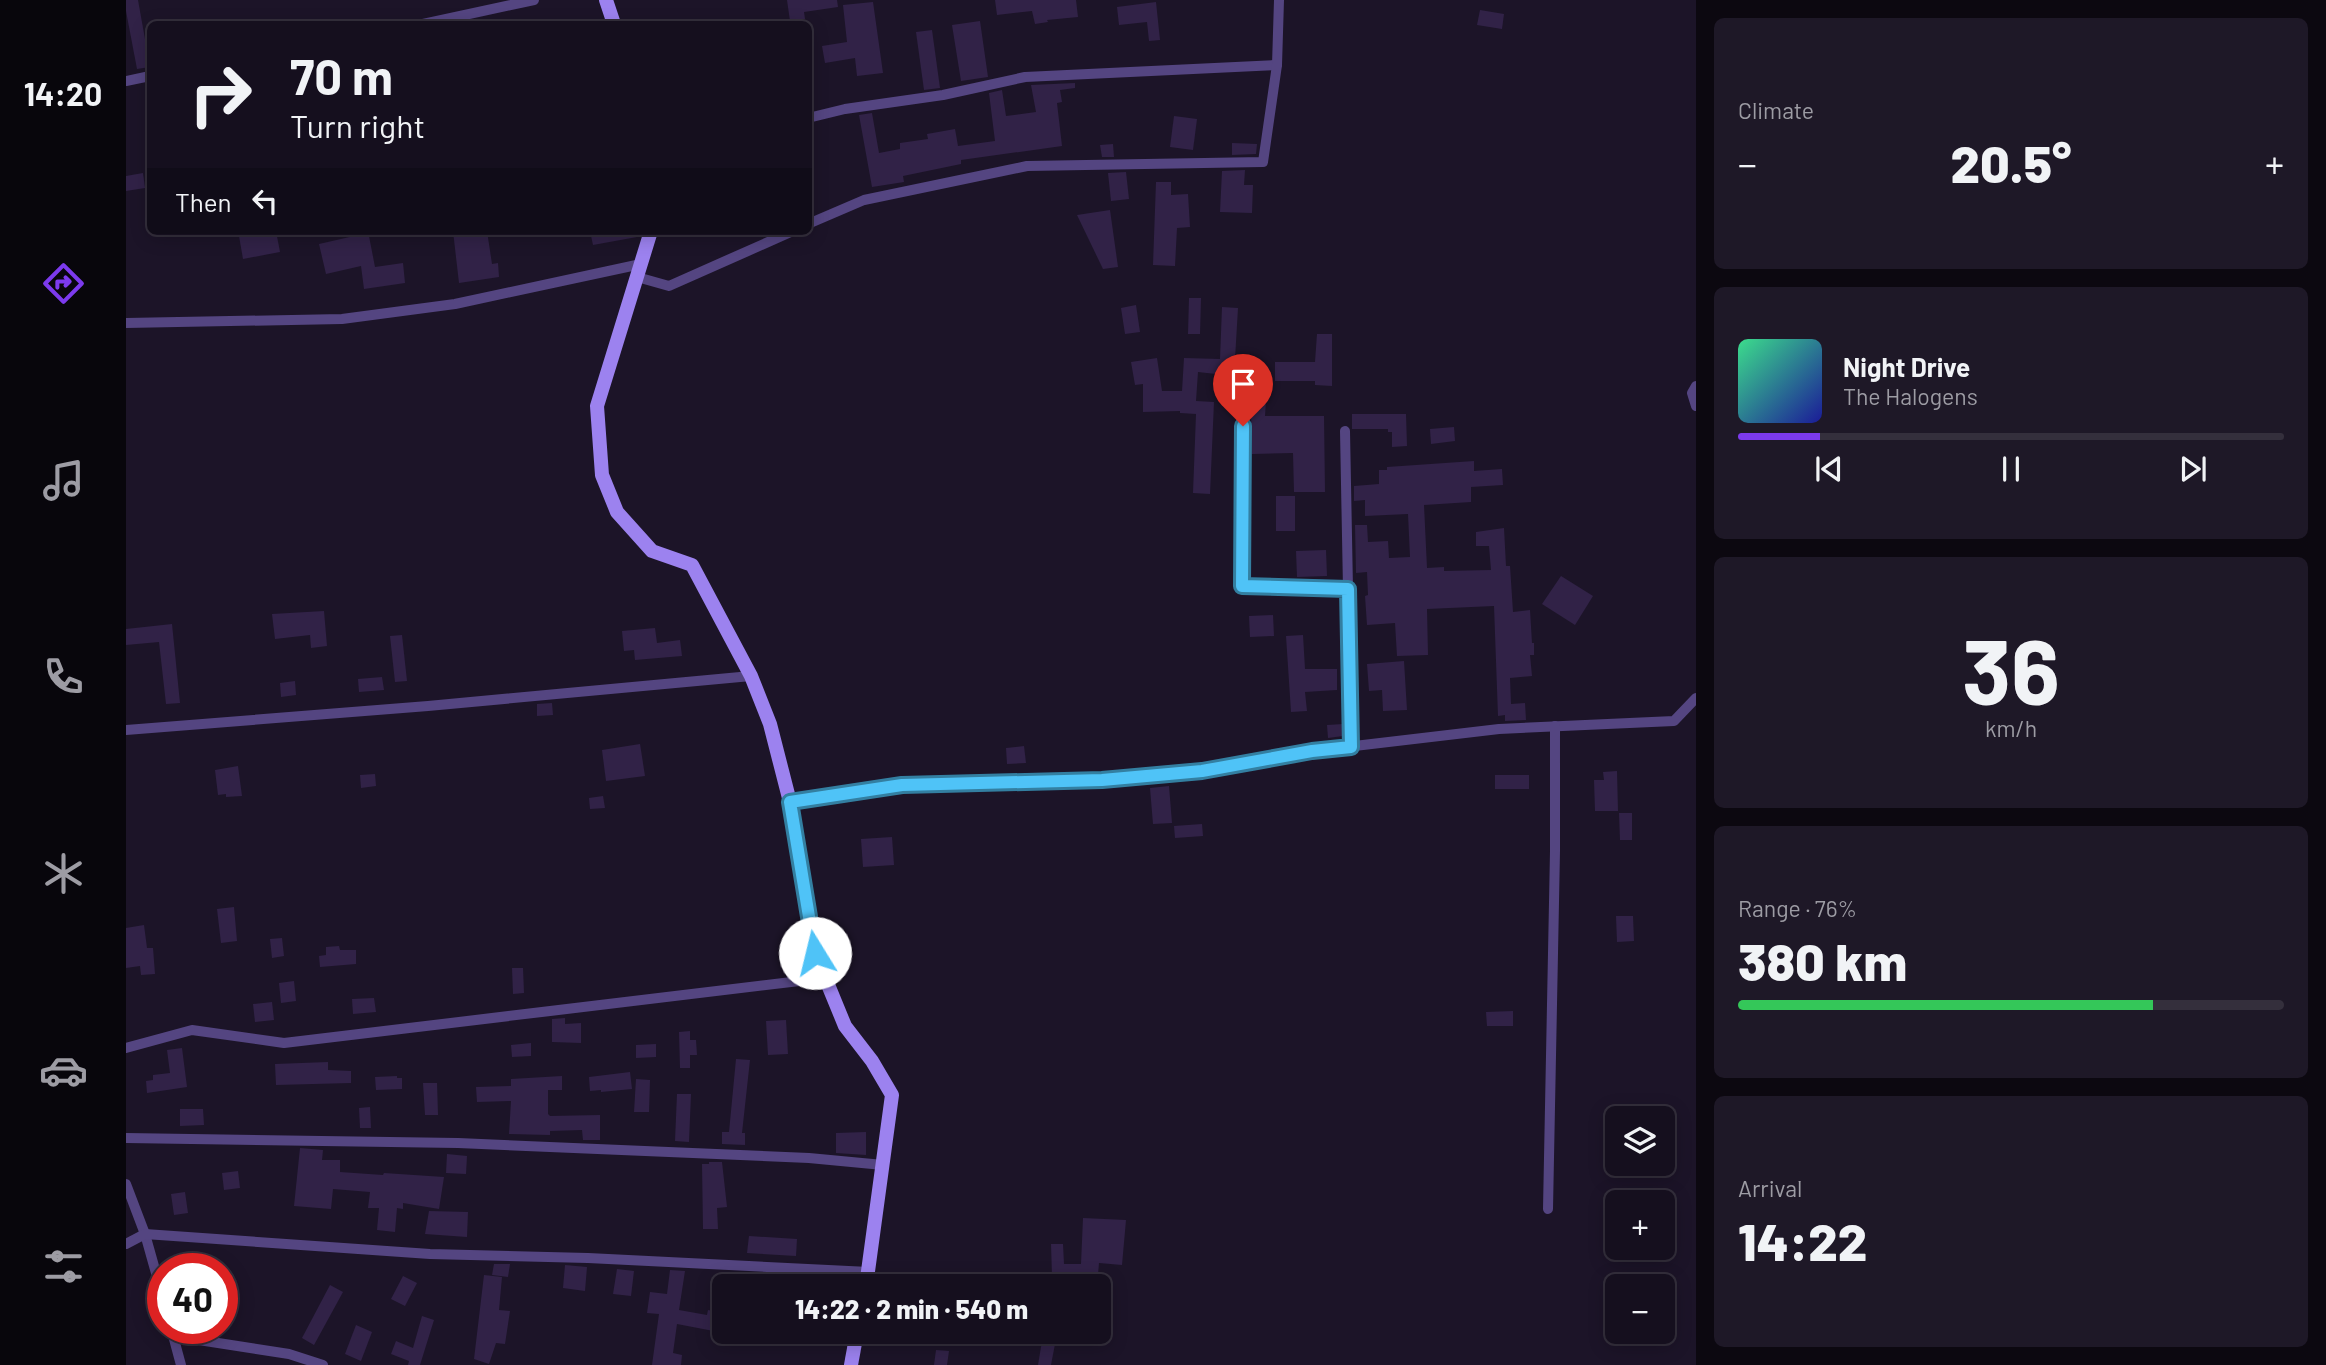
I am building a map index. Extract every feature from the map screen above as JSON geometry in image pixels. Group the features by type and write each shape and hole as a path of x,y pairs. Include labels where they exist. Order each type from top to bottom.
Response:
{"street":[{"path":"437,21 534,0"},
{"path":"606,0 613,21"},
{"path":"812,222 864,200 1027,166 1263,162 1277,65 1279,0"},
{"path":"812,117 845,109 943,95 1025,77 1277,65"},
{"path":"126,81 147,77"},
{"path":"650,235 597,406 602,475 617,512 652,551 692,565 751,676 770,724 790,802 815,953 845,1026 872,1061 892,1095 868,1274"},
{"path":"126,323 342,319 455,304 639,270 669,286 784,235"},
{"path":"1696,386 1692,393 1696,406"},
{"path":"1243,426 1242,586 1348,589"},
{"path":"1345,430 1351,747"},
{"path":"126,730 751,676"},
{"path":"790,802 902,785 1102,780 1202,771 1312,751 1499,729 1674,721 1696,698"},
{"path":"1548,1209 1555,726"},
{"path":"126,1048 192,1031 284,1043 825,978"},
{"path":"126,1138 458,1143 809,1158 883,1165"},
{"path":"126,1184 150,1253"},
{"path":"126,1244 145,1234 430,1254 601,1259 800,1274"},
{"path":"175,1344 181,1365"},
{"path":"236,1344 289,1354 323,1365"},
{"path":"851,1365 855,1344"}],"building":[{"path":"126,0 138,0 147,50 147,67 137,69"},
{"path":"787,0 837,0 838,7 804,12 805,19 790,21"},
{"path":"995,0 1076,0 1078,17 1035,24 1032,11 997,15"},
{"path":"873,2 883,73 857,76 855,58 825,63 822,46 847,42 843,5"},
{"path":"1156,2 1160,40 1149,41 1147,22 1119,25 1117,7"},
{"path":"1480,10 1504,14 1502,29 1477,25"},
{"path":"980,21 988,77 961,81 952,25"},
{"path":"932,30 940,88 924,90 916,32"},
{"path":"1075,83 1075,88 1060,90 1062,102 1057,103 1062,146 961,160 961,164 903,176 904,182 872,187 859,115 872,113 879,153 900,149 900,143 928,139 927,134 955,129 958,146 995,141 989,93 1002,90 1006,116 1036,112 1031,85"},
{"path":"1174,116 1197,119 1193,150 1170,147"},
{"path":"1232,143 1257,144 1256,154 1232,155"},
{"path":"1113,144 1114,157 1102,157 1100,145"},
{"path":"1245,170 1244,185 1253,185 1252,213 1220,212 1222,171"},
{"path":"1126,172 1129,199 1111,201 1108,173"},
{"path":"143,173 145,188 126,191 126,176"},
{"path":"1156,182 1171,182 1171,195 1188,194 1190,227 1177,228 1175,266 1153,265"},
{"path":"1110,210 1118,267 1103,269 1077,215"},
{"path":"277,235 280,252 243,259 239,236"},
{"path":"369,235 375,267 403,263 405,283 364,289 361,266 326,274 319,244"},
{"path":"453,235 488,235 492,264 498,263 499,277 459,283"},
{"path":"591,235 637,235 637,237 593,245"},
{"path":"1189,298 1201,298 1200,334 1188,334"},
{"path":"1136,305 1140,332 1125,334 1121,308"},
{"path":"1222,307 1238,308 1234,376 1198,372 1196,401 1214,402 1210,494 1193,493 1196,414 1180,411 1143,412 1143,384 1135,385 1131,362 1157,358 1162,391 1182,391 1184,358 1220,359"},
{"path":"1317,334 1332,334 1332,386 1315,385 1315,381 1275,381 1275,362 1315,362"},
{"path":"1235,388 1251,389 1250,400 1266,401 1265,416 1324,416 1325,492 1294,492 1293,453 1252,454 1251,412 1233,411"},
{"path":"1352,414 1406,414 1407,446 1392,447 1392,432 1388,432 1388,429 1352,429"},
{"path":"1454,427 1455,441 1431,444 1430,429"},
{"path":"1474,461 1474,471 1502,469 1503,485 1471,487 1471,502 1424,505 1427,568 1444,567 1444,571 1491,570 1489,546 1476,546 1476,532 1504,528 1513,612 1530,610 1534,643 1534,655 1530,655 1532,676 1510,678 1511,704 1525,703 1526,720 1505,721 1505,715 1498,716 1494,606 1427,609 1428,655 1397,656 1395,623 1367,625 1367,572 1356,573 1355,525 1367,525 1368,542 1388,541 1389,558 1410,557 1408,514 1365,516 1365,500 1354,501 1354,486 1379,484 1379,470 1387,470 1387,467"},
{"path":"1276,496 1295,496 1295,531 1276,531"},
{"path":"1326,550 1327,576 1297,577 1296,551"},
{"path":"1561,576 1593,596 1575,625 1542,604"},
{"path":"324,611 327,646 311,648 310,635 275,639 272,614"},
{"path":"1273,615 1274,636 1250,637 1249,616"},
{"path":"172,624 180,703 166,704 159,642 126,645 126,629"},
{"path":"655,628 657,643 680,640 682,656 635,660 634,650 624,651 622,631"},
{"path":"402,635 407,681 395,682 390,636"},
{"path":"1303,635 1305,669 1337,669 1337,690 1305,692 1307,711 1291,712 1286,636"},
{"path":"1404,661 1407,710 1383,711 1382,690 1369,691 1367,664"},
{"path":"382,677 384,690 359,692 358,679"},
{"path":"295,681 296,695 281,697 280,683"},
{"path":"552,703 553,715 537,716 537,704"},
{"path":"1343,724 1343,736 1328,738 1327,725"},
{"path":"640,744 645,776 606,781 602,750"},
{"path":"1024,746 1026,763 1007,764 1006,748"},
{"path":"238,766 242,796 218,795 215,770"},
{"path":"1617,771 1618,811 1595,811 1594,780 1604,780 1603,772"},
{"path":"375,774 376,786 361,788 360,775"},
{"path":"1495,775 1529,775 1529,789 1495,789"},
{"path":"1169,786 1172,823 1153,824 1150,788"},
{"path":"603,796 605,808 590,809 589,798"},
{"path":"1619,813 1632,813 1632,840 1620,840"},
{"path":"1202,824 1203,836 1175,838 1174,826"},
{"path":"892,837 894,865 863,867 861,839"},
{"path":"234,907 237,941 221,943 217,909"},
{"path":"1616,916 1633,916 1634,941 1617,942"},
{"path":"144,925 147,948 153,948 155,974 141,975 140,966 126,968 126,928"},
{"path":"282,938 284,956 272,958 270,939"},
{"path":"339,946 340,950 356,950 356,964 320,967 319,956 326,955 326,947"},
{"path":"512,968 523,968 524,993 513,994"},
{"path":"294,981 296,1001 281,1003 279,983"},
{"path":"374,998 376,1012 353,1014 352,999"},
{"path":"272,1002 274,1020 255,1022 253,1004"},
{"path":"1513,1011 1513,1026 1487,1026 1486,1012"},
{"path":"565,1018 565,1024 581,1023 581,1043 552,1042 552,1019"},
{"path":"786,1020 788,1054 768,1055 766,1021"},
{"path":"690,1031 690,1040 696,1040 697,1055 690,1055 690,1068 680,1068 679,1032"},
{"path":"531,1043 531,1056 512,1057 511,1045"},
{"path":"656,1044 656,1057 636,1058 636,1045"},
{"path":"182,1048 187,1087 147,1093 146,1081 153,1080 153,1075 170,1073 167,1050"},
{"path":"736,1059 750,1060 742,1133 745,1133 745,1145 722,1144 722,1132 729,1132"},
{"path":"328,1062 328,1070 351,1071 351,1083 276,1085 275,1064"},
{"path":"630,1072 632,1089 590,1091 589,1077"},
{"path":"562,1076 562,1090 548,1090 548,1114 600,1115 600,1140 583,1140 582,1130 550,1131 550,1135 509,1134 511,1101 477,1102 476,1087 511,1086 511,1079"},
{"path":"375,1077 402,1078 402,1089 376,1090"},
{"path":"636,1079 650,1080 649,1112 634,1112"},
{"path":"423,1083 437,1083 438,1115 425,1115"},
{"path":"677,1094 691,1094 689,1142 675,1141"},
{"path":"370,1107 371,1128 360,1128 359,1108"},
{"path":"180,1109 203,1109 204,1125 180,1126"},
{"path":"866,1132 866,1155 836,1153 836,1133"},
{"path":"300,1148 323,1150 322,1160 340,1160 340,1172 444,1177 439,1209 403,1203 403,1209 397,1208 395,1232 377,1230 379,1208 368,1208 370,1192 333,1189 331,1209 294,1206"},
{"path":"447,1154 467,1156 466,1174 446,1173"},
{"path":"722,1162 727,1207 717,1208 718,1229 703,1229 702,1164"},
{"path":"238,1171 240,1188 224,1190 222,1173"},
{"path":"185,1192 188,1213 174,1215 171,1194"},
{"path":"429,1211 468,1212 467,1237 425,1234"},
{"path":"1083,1218 1126,1220 1122,1265 1099,1263 1098,1274 1052,1274 1051,1244 1063,1244 1064,1264 1081,1264"},
{"path":"749,1236 797,1239 796,1256 747,1253"},
{"path":"494,1264 510,1264 508,1277 492,1275"},
{"path":"565,1265 587,1267 585,1291 563,1288"},
{"path":"617,1269 634,1271 631,1296 613,1294"},
{"path":"670,1270 685,1271 679,1310 707,1315 708,1310 712,1311 712,1331 677,1324 673,1353 682,1355 681,1365 652,1365 659,1314 647,1313 650,1292 667,1294"},
{"path":"484,1275 502,1277 499,1310 510,1311 505,1344 496,1343 489,1364 474,1359"},
{"path":"403,1276 417,1283 405,1306 391,1299"},
{"path":"330,1285 343,1292 314,1345 302,1338"},
{"path":"422,1316 434,1320 420,1365 408,1365 409,1361 391,1354 396,1341 413,1348"},
{"path":"356,1325 372,1332 361,1361 345,1354"},
{"path":"1042,1344 1055,1344 1051,1365 1038,1365"},
{"path":"936,1350 949,1351 947,1365 934,1365"}],"route":[{"path":"815,953 790,802 902,785 1102,780 1202,771 1312,751 1351,747 1348,589 1242,586 1243,426"}]}
